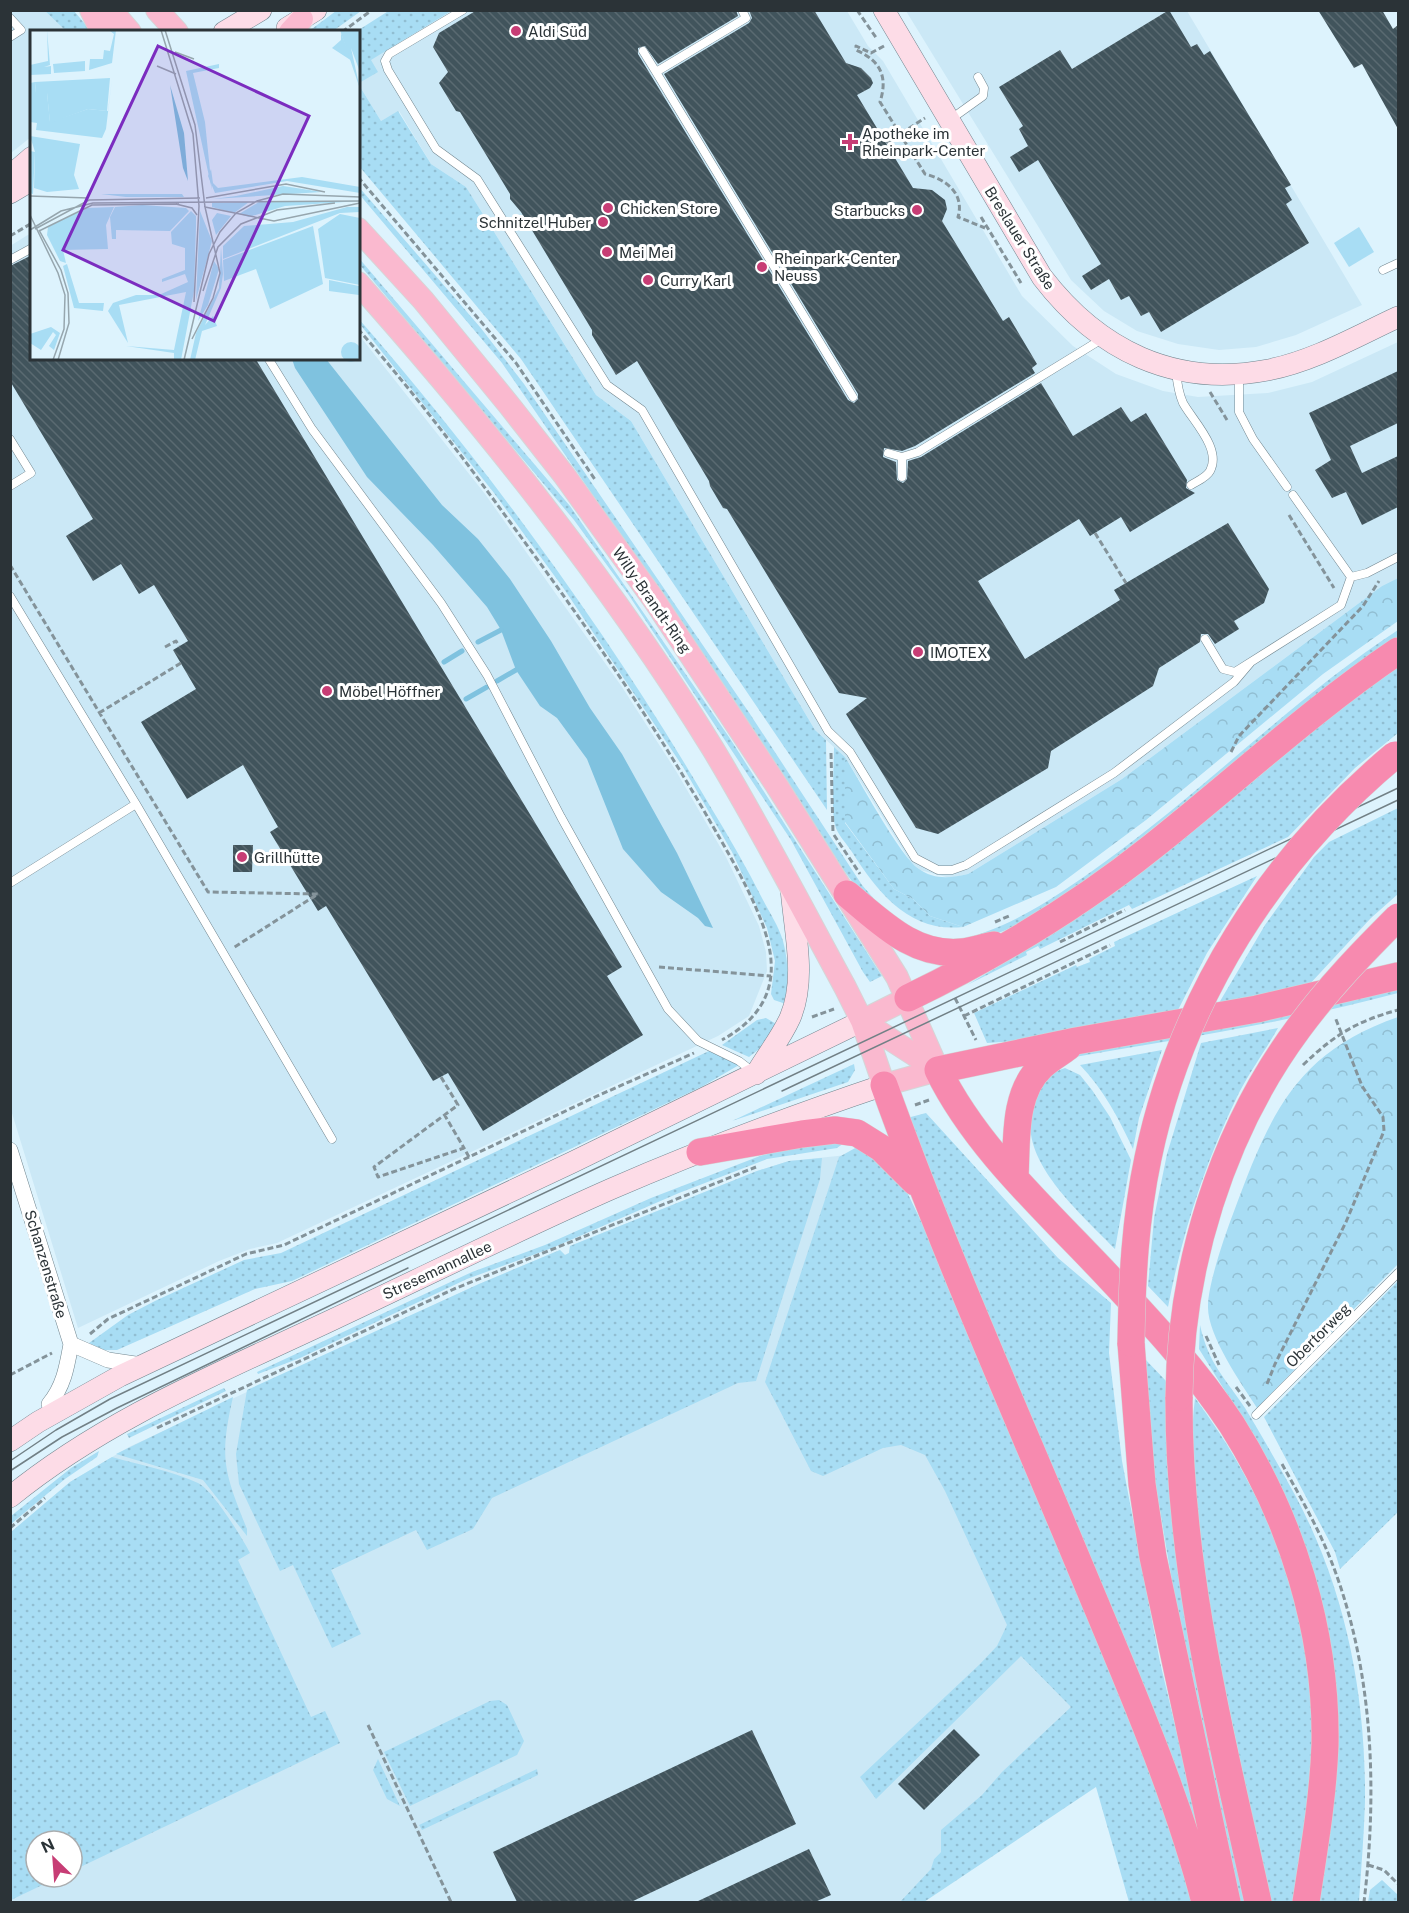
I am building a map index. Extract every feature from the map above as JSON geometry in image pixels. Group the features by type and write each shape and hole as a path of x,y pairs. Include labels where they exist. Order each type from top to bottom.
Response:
{"highway":[{"path":"847,894 912,944 932,951 961,952 1015,927 1074,905 1151,849 1356,680 1398,651"},
{"path":"1227,1902 1153,1557 1142,1484 1131,1343 1133,1274 1148,1158 1177,1058 1197,1009 1223,958 1277,875 1338,806 1397,753"},
{"path":"1258,1902 1213,1692 1190,1566 1182,1486 1179,1397 1182,1334 1197,1251 1224,1166 1244,1120 1269,1073 1297,1031 1328,991 1398,917"},
{"path":"912,1007 1015,927"},
{"path":"1306,1902 1321,1805 1325,1743 1317,1644 1303,1582 1285,1528 1232,1425 1196,1376 1158,1328 1015,1177 944,1082 986,1060 1076,1041 1257,1009 1398,975"},
{"path":"1015,1177 1018,1116 1027,1087 1040,1068 1076,1041"},
{"path":"884,1085 925,1192 1141,1712 1204,1902"},
{"path":"700,1152 802,1134 836,1130 857,1133 881,1148 925,1192"}],"main road":[{"path":"91,10 101,30"},
{"path":"111,10 128,30"},
{"path":"157,10 175,30"},
{"path":"227,30 261,10"},
{"name":"Breslauer Straße","path":"884,10 1042,277 1060,300 1102,339 1127,353 1176,369 1239,374 1293,363 1398,317"},
{"path":"285,30 303,20"},
{"path":"10,176 30,159"},
{"path":"10,193 30,181"},
{"name":"Willy-Brandt-Ring","path":"360,231 423,300 564,475 654,600 847,894 912,1007 944,1082"},
{"path":"360,285 523,482 626,618 712,749 791,888 861,1021 884,1085"},
{"path":"756,1074 782,1034 796,997 798,973 791,888"},
{"path":"10,1441 38,1422 142,1365 756,1074 861,1021 912,1007 902,1047 884,1085"},
{"path":"861,1021 902,1047 944,1082"},
{"name":"Stresemannallee","path":"10,1497 58,1460 140,1412 589,1199 700,1152 884,1085 944,1082"},
{"path":"10,1422 120,1376"}],"street":[{"name":"Schanzenstraße","path":"10,1150 71,1344 66,1373 57,1394 49,1404"},
{"path":"71,1344 108,1360 142,1365"}],"lane":[{"path":"463,10 389,54 385,61 387,67 436,149 477,179 607,385 642,410 828,731 850,752 915,858 938,870 952,870 966,865 1114,773 1234,682 1251,662"},
{"path":"656,72 746,18 742,10"},
{"path":"10,18 21,30 10,37"},
{"path":"643,51 853,397"},
{"path":"949,119 983,96 984,88 978,77"},
{"path":"10,261 30,249"},
{"path":"1383,270 1398,262"},
{"path":"888,453 902,458 918,452 1102,339"},
{"path":"269,360 317,437 441,603 487,675 642,966 674,1017 698,1041 739,1061 756,1074"},
{"path":"1176,369 1177,387 1183,402 1213,456 1211,469 1191,485"},
{"path":"1239,374 1239,412 1253,439 1287,487"},
{"path":"10,439 31,473 10,486"},
{"path":"902,458 902,477"},
{"path":"1293,495 1351,577"},
{"path":"1205,639 1228,673 1235,672 1341,604 1351,577 1398,557"},
{"path":"10,596 136,804 332,1138"},
{"path":"10,883 136,804"},
{"path":"10,875 34,866"},
{"name":"Obertorweg","path":"1256,1415 1398,1273"}],"path":[{"path":"345,30 372,10"},
{"path":"885,45 871,53 856,46 856,51 876,63 884,74 885,86 880,102 925,174 937,177 957,195 961,207 958,217 986,228"},
{"path":"886,143 928,117"},
{"path":"10,236 30,224"},
{"path":"10,1375 89,1335 108,1319 224,1264 255,1251 284,1245 595,1097 710,1046 732,1034 755,1017 768,992 771,976 769,945 729,854 680,769 561,590 420,403 360,331"},
{"path":"1287,512 1331,586 1345,596"},
{"path":"1095,533 1126,583"},
{"path":"10,565 208,892 318,894 224,953"},
{"path":"1227,759 1239,736 1364,606 1383,575"},
{"path":"165,647 176,641 179,646"},
{"path":"99,713 181,663"},
{"path":"828,731 831,746 833,832"},
{"path":"993,923 1015,927"},
{"path":"964,1016 1110,945"},
{"path":"642,966 734,971 771,976"},
{"path":"946,980 986,1060"},
{"path":"1301,1067 1339,1033 1366,1018 1398,1010"},
{"path":"1256,1415 1275,1364 1346,1222 1384,1131 1383,1117 1362,1086 1339,1033 1333,1013"},
{"path":"441,1077 458,1105 374,1167 378,1177 464,1148"},
{"path":"894,1111 944,1082"},
{"path":"444,1114 469,1157"},
{"path":"146,1433 454,1289 762,1164"},
{"path":"1205,1326 1213,1354 1223,1372"},
{"path":"1230,1380 1256,1415"},
{"path":"10,1528 52,1491"},
{"path":"368,1725 451,1902"},
{"path":"1368,1865 1384,1870 1398,1884"}],"shaded area":[{"path":"11,11 45,11 65,30 30,30 30,138 11,153"},
{"path":"451,11 847,11 868,46 883,61 1022,296 1073,346 1116,374 1163,391 1198,397 1268,393 1312,382 1398,342 1398,578 1382,586 1122,779 968,874 950,878 920,870 910,861 845,757 815,730 631,421 596,395 466,187 431,164 399,111 381,121 360,87 370,60"},
{"path":"906,11 1187,11 1362,305 1296,335 1256,347 1219,350 1178,344 1137,331 1104,311 1071,280"},
{"path":"30,234 30,360 360,360 360,336 485,494 622,687 676,771 726,857 759,926 766,952 767,971 749,1016 718,1036 277,1243 250,1249 219,1261 78,1328 11,1110 10,246"},
{"path":"292,360 327,360 442,505 478,539 510,579 551,641 590,708 622,754 677,853 713,928 705,926 698,918 661,892 623,849 587,759 557,718 540,706 516,670 501,630 487,607 433,545 367,477 295,368"},
{"path":"857,1154 1077,1719 934,1859 924,1902 11,1902 11,1532 70,1482 129,1447 479,1284 560,1250 565,1255 569,1253 570,1246 757,1171 789,1161"}],"green space":[{"path":"390,10 451,11 371,60 378,72 360,82 359,30"},
{"path":"45,11 74,11 90,30 65,30"},
{"path":"336,11 361,11 334,30 310,30"},
{"path":"360,87 381,121 398,111 431,164 466,187 596,395 631,421 815,730 826,740 827,810 521,359 360,167"},
{"path":"360,188 480,327 524,384 750,714 862,885 881,907 863,896 842,868 732,698 502,363 360,195"},
{"path":"1359,227 1374,252 1349,267 1334,243"},
{"path":"360,259 570,506 729,737 882,976 870,982 863,972 791,840 628,594 574,520 360,265"},
{"path":"360,320 454,433 545,554 589,616 671,742 738,853 779,931 787,965 786,1004 774,1000 771,994 775,961 767,928 732,852 683,767 564,589 494,493 360,324"},
{"path":"1398,578 1398,621 1323,674 1146,820 1056,887 963,927 930,916 913,899 894,889 845,822 845,757 891,834 919,869 937,876 968,874 1122,779 1382,586"},
{"path":"1398,630 1398,636 1318,694 1102,870 1031,917 1006,930 983,939 955,941 996,928 1015,919 1053,898 1088,874 1180,804 1323,685"},
{"path":"1398,664 1398,733 1355,768 1288,837 1132,909 1129,905 1040,949 1038,946 1026,952 1027,955 967,985 1116,891 1202,824 1331,715"},
{"path":"834,747 845,757 845,823 894,889 913,899 930,916 963,927 927,924 911,917 885,895 862,867 835,825"},
{"path":"1398,808 1398,894 1371,918 1307,987 1219,1003 1265,925 1314,857 1329,842"},
{"path":"1257,876 1207,953 1178,1010 1016,1041 987,1043 974,1013 1076,965 1077,967 1090,962 1089,959 1115,946 1114,942"},
{"path":"1398,988 1398,993 1316,1013 1069,1058 1081,1051"},
{"path":"1398,1017 1398,1264 1257,1408 1226,1358 1209,1318 1211,1285 1230,1223 1259,1147 1290,1093 1333,1049 1363,1032"},
{"path":"766,1018 778,1025 763,1046 749,1057 722,1045 757,1020"},
{"path":"1278,1028 1241,1090 1224,1124 1187,1227 1168,1307 1148,1286 1154,1218 1167,1154 1201,1043"},
{"path":"1162,1050 1139,1118 1133,1149 1110,1104 1080,1065"},
{"path":"709,1051 739,1065 703,1086 292,1281 255,1289 117,1350 104,1350 89,1343 128,1315 155,1301 244,1260 281,1253"},
{"path":"854,1064 855,1070 848,1082 732,1121"},
{"path":"1065,1068 1080,1075 1092,1090 1110,1117 1131,1160 1115,1249 1056,1185 1034,1147 1030,1128 1033,1108 1048,1074"},
{"path":"926,1113 1058,1258 1111,1303 1109,1353 1122,1461 1160,1662 1198,1822 1197,1837 907,1118"},
{"path":"806,1143 844,1143 837,1148 767,1159 679,1193 552,1248 467,1279 300,1358 258,1374 257,1372 472,1272 545,1245 651,1198 760,1156"},
{"path":"857,1147 864,1149 905,1188 935,1250 1121,1688 1197,1902 1129,1902 1096,1787 924,1902 900,1902 931,1869 934,1859 941,1852 941,1830 982,1795 1002,1772 1071,1707 1021,1656 876,1799 860,1777 980,1664 997,1646 1007,1625 945,1491 925,1455 901,1445 883,1448 823,1476 811,1471 765,1382 839,1157"},
{"path":"822,1158 820,1179 756,1381 738,1383 492,1498 473,1529 427,1550 416,1530 331,1570 361,1634 332,1648 293,1565 280,1571 239,1484 236,1454 247,1390 479,1284 560,1250 565,1255 569,1253 570,1246 757,1171 789,1161"},
{"path":"1398,1281 1398,1512 1340,1569 1335,1552 1264,1417"},
{"path":"1200,1325 1213,1360 1245,1408 1313,1531 1340,1606 1350,1644 1362,1722 1365,1815 1359,1902 1318,1902 1336,1720 1235,1407 1199,1349"},
{"path":"1144,1358 1167,1382 1168,1472 1179,1572 1246,1902 1239,1902 1179,1623 1155,1481"},
{"path":"224,1388 226,1391 129,1438 127,1434"},
{"path":"233,1397 226,1436 226,1464 233,1493 247,1529 247,1536 203,1480 116,1454"},
{"path":"1195,1398 1220,1434 1262,1509 1279,1548 1302,1631 1309,1673 1314,1757 1313,1780 1294,1902 1271,1902 1215,1640 1194,1502 1192,1432"},
{"path":"99,1451 97,1457 65,1479 11,1524 11,1516 71,1468"},
{"path":"112,1457 167,1472 204,1487 219,1504 250,1553 238,1560 311,1717 325,1711 340,1743 84,1865 84,1829 24,1829 24,1889 34,1889 11,1900 11,1532 70,1482"},
{"path":"499,1700 507,1705 524,1741 517,1755 410,1806 384,1752 490,1701"},
{"path":"378,1759 400,1806 387,1799 373,1770"},
{"path":"537,1769 538,1775 422,1830 419,1825"},
{"path":"1382,1880 1398,1895 1398,1902 1368,1902 1370,1890"}],"building":[{"name":"Rheinpark-Center Neuss","path":"477,10 736,10 738,16 658,64 645,46 638,48 638,54 848,400 854,403 858,399 858,394 664,74 749,23 752,18 749,10 814,10 846,63 861,68 871,78 873,83 870,88 857,95 913,188 932,190 945,200 947,209 942,221 1003,321 1009,317 1037,364 1032,368 1035,373 915,446 902,451 884,448 883,457 896,462 897,480 903,483 907,479 908,461 921,457 1041,383 1073,436 1121,407 1131,422 1146,413 1187,480 1186,488 1195,493 1130,532 1121,517 1090,536 1079,519 978,581 1025,659 1120,600 1114,590 1228,523 1269,589 1264,603 1234,621 1239,629 1215,644 1208,634 1201,634 1200,642 1159,668 1153,686 1051,751 1048,768 938,834 916,828 846,714 867,698 839,693 727,509 723,508 637,361 616,375 592,335 592,330 521,212 510,199 510,194 460,112 456,111 439,83 448,72 433,47 439,33"},
{"path":"1169,10 1191,47 1197,44 1204,55 1210,51 1291,185 1285,188 1292,200 1286,204 1309,243 1161,332 1149,312 1141,316 1129,296 1121,300 1109,279 1091,290 1082,276 1101,264 1038,160 1019,172 1010,157 1028,146 1019,129 1023,126 999,87 1060,50 1072,69"},
{"path":"1318,10 1382,10 1393,29 1398,25 1398,129 1362,64 1354,68"},
{"name":"Möbel Höffner","path":"30,256 30,360 256,360 622,967 607,976 643,1035 483,1131 448,1073 433,1081 326,906 318,911 270,832 278,827 243,765 187,799 141,722 196,689 173,650 188,641 154,585 139,594 121,564 93,581 66,536 93,519 10,381 10,266"},
{"path":"1398,371 1398,423 1350,446 1362,473 1398,456 1398,507 1362,525 1346,492 1332,498 1315,470 1331,460 1309,413"},
{"name":"Grillhütte","path":"233,845 253,845 252,872 233,872"},
{"path":"954,1729 980,1755 924,1810 898,1784"},
{"path":"752,1730 796,1824 631,1902 517,1902 493,1852"},
{"path":"809,1849 831,1895 815,1902 696,1902"}],"waterway":[{"path":"478,642 501,630"},
{"path":"444,662 462,651"},
{"path":"497,681 516,670"},
{"path":"466,699 487,687"}],"tram line":[{"path":"10,1461 56,1430 110,1399 1398,788"},
{"path":"782,1091 1398,800"},
{"path":"10,1471 62,1437 117,1408 408,1268"}],"place":[{"name":"Aldi Süd","path":"516,31"},
{"name":"Apotheke im Rheinpark-Center","path":"850,142"},
{"name":"Chicken Store","path":"608,208"},
{"name":"Starbucks","path":"917,210"},
{"name":"Schnitzel Huber","path":"603,222"},
{"name":"Mei Mei","path":"607,252"},
{"name":"Rheinpark-Center Neuss","path":"762,267"},
{"name":"Curry Karl","path":"648,280"},
{"name":"IMOTEX","path":"918,652"},
{"name":"Möbel Höffner","path":"327,691"},
{"name":"Grillhütte","path":"242,857"}]}
